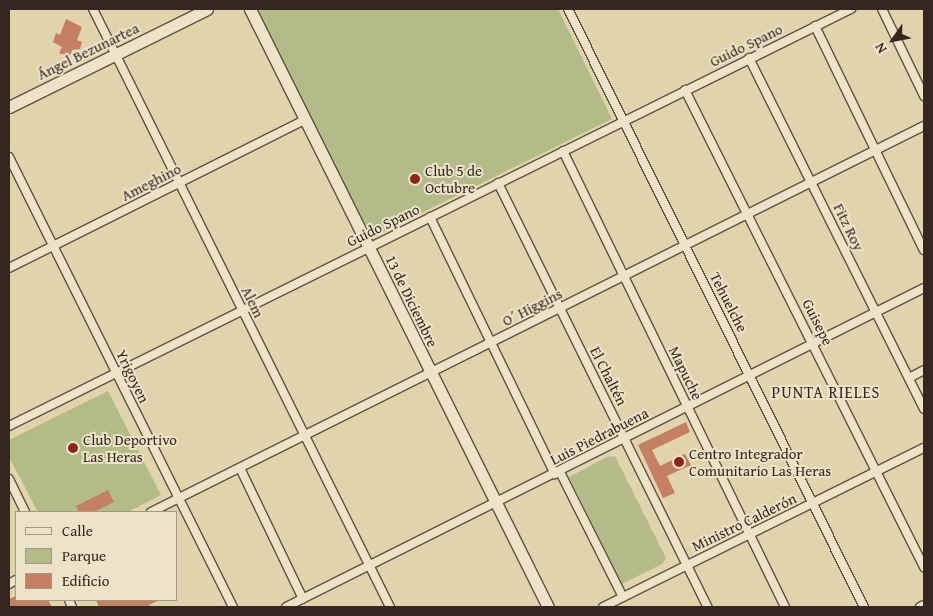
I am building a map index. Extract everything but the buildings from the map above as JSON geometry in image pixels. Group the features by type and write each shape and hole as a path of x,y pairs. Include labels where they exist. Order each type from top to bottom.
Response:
{"street":[{"name":"Alem","path":"92,9 390,607"},
{"name":"Ángel Bezunartea","path":"9,107 207,9"},
{"name":"13 de Diciembre","path":"250,9 548,607"},
{"name":"Tehuelche","path":"568,9 864,607"},
{"name":"Guido Spano","path":"9,426 850,9"},
{"path":"882,9 924,96"},
{"path":"815,26 924,250"},
{"name":"Fitz Roy","path":"749,58 924,409"},
{"name":"Guisepe","path":"685,90 814,344 924,567"},
{"name":"Ameghino","path":"9,268 306,120"},
{"name":"O´ Higgins","path":"153,511 924,126"},
{"name":"Mapuche","path":"563,151 785,607"},
{"name":"Yrigoyen","path":"9,157 233,607"},
{"name":"El Chaltén","path":"498,183 708,607"},
{"path":"430,217 491,342 623,597"},
{"name":"Luis Piedrabuena","path":"286,607 751,377 924,288"},
{"path":"909,378 924,370"},
{"name":"Ministro Calderón","path":"602,607 924,448"},
{"path":"240,468 303,599"},
{"path":"9,479 25,511"},
{"path":"920,607 924,605"}],"green space":[{"name":"Club 5 de Octubre","path":"255,9 558,9 612,119 369,239"},
{"name":"Club Deportivo Las Heras","path":"108,391 161,495 130,511 37,511 9,457 9,440"},
{"path":"615,456 666,558 662,564 622,584 569,477 607,457"}],"place":[{"name":"Club 5 de Octubre","path":"415,179"},
{"name":"Club Deportivo Las Heras","path":"73,448"},
{"name":"Centro Integrador Comunitario Las Heras","path":"679,462"}],"district":[{"name":"PUNTA RIELES","path":"826,392"}]}
